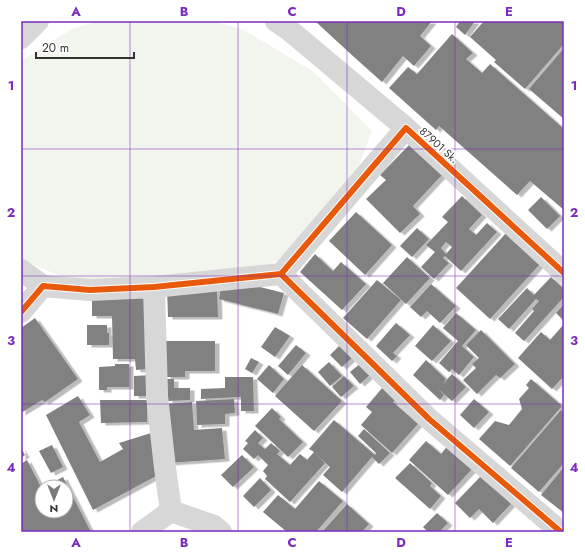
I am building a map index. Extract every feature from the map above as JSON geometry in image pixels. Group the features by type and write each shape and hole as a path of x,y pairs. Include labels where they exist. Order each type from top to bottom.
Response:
{"street":[{"path":"21,38 38,21"},
{"path":"276,21 288,29 406,128"},
{"name":"87901 Sk.","path":"281,274 406,128 564,273"},
{"path":"21,270 43,286 90,290 154,287 281,274 429,419 561,532"},
{"path":"21,312 43,286"},
{"path":"154,287 157,396 171,511"},
{"path":"142,532 171,511"},
{"path":"171,511 214,526 221,532"}],"shaded area":[{"path":"98,21 213,21 244,30 314,72 372,131 351,187 304,246 255,272 150,284 67,279 21,259 21,61 72,29"}],"building":[{"path":"315,21 432,21 420,36 431,46 414,66 403,56 382,82"},
{"path":"460,21 475,21 465,35 456,27"},
{"path":"484,21 564,21 564,44 525,89 494,62 496,60 470,37"},
{"path":"452,34 473,53 466,59 482,73 490,64 564,129 564,210 530,181 517,195 439,126 436,130 389,88 408,67 417,74"},
{"path":"564,48 564,119 529,89"},
{"path":"410,144 442,175 413,206 420,214 400,233 366,199 386,180 380,175"},
{"path":"462,196 482,215 469,229 476,235 487,223 497,232 461,271 445,256 443,258 449,263 434,279 421,267 435,252 426,245 448,222 442,217","holes":["446,242 452,247 446,254 441,248"]},
{"path":"541,197 560,216 547,229 528,210"},
{"path":"356,212 392,245 365,275 329,241"},
{"path":"417,228 429,239 412,257 400,246"},
{"path":"507,232 541,263 490,319 456,288"},
{"path":"315,254 333,271 341,262 366,284 342,310 300,272"},
{"path":"407,257 430,278 406,304 383,283"},
{"path":"551,277 564,289 564,297 524,341 515,333 534,311 532,309 539,301 536,299 509,329 498,319 527,288 534,295"},
{"path":"377,280 401,300 367,339 343,318"},
{"path":"240,282 284,293 278,314 219,299 222,283"},
{"path":"431,284 456,306 440,323 427,311 421,317 410,307"},
{"path":"217,287 218,317 168,317 167,288"},
{"path":"92,296 146,296 148,369 136,370 135,359 113,359 112,316 92,316"},
{"path":"564,304 564,321 556,313"},
{"path":"456,313 476,330 462,346 474,357 459,375 452,369 449,372 439,363 458,341 443,328"},
{"path":"35,318 78,379 45,402 42,400 21,413 21,328"},
{"path":"396,323 410,335 393,353 397,356 392,361 376,346"},
{"path":"564,324 564,376 552,389 518,358 541,332 550,340"},
{"path":"87,325 107,325 109,345 87,345"},
{"path":"433,325 451,341 432,361 415,346"},
{"path":"275,327 290,336 275,357 261,347"},
{"path":"481,330 515,364 500,378 496,375 477,394 463,380 476,368 472,364 479,358 466,345"},
{"path":"166,341 215,341 215,371 185,371 185,377 166,377"},
{"path":"342,343 354,356 342,367 330,355"},
{"path":"296,345 306,353 288,375 278,366"},
{"path":"251,358 259,362 252,373 245,369"},
{"path":"426,360 446,379 443,384 452,374 466,387 452,401 438,389 444,395 440,400 413,375"},
{"path":"329,362 342,376 330,386 318,372"},
{"path":"361,363 371,374 360,384 350,372"},
{"path":"115,364 129,364 129,387 107,387 107,390 99,390 99,367 115,366"},
{"path":"269,365 284,379 273,393 257,379"},
{"path":"302,365 342,401 314,431 275,396"},
{"path":"152,375 153,404 147,404 147,422 101,423 100,400 147,400 147,396 134,396 134,376"},
{"path":"344,376 354,386 341,397 332,387"},
{"path":"225,377 253,377 254,411 241,411 241,397 201,399 201,389 225,388"},
{"path":"167,379 174,379 174,388 190,388 190,400 168,401"},
{"path":"531,379 562,406 510,466 479,439 495,421 509,425 522,409 519,399 529,388 526,385"},
{"path":"383,387 396,399 393,402 418,424 392,453 361,425 372,412 366,407"},
{"path":"78,396 90,415 79,422 100,462 123,449 119,443 151,433 160,474 93,510 46,415"},
{"path":"234,399 235,413 225,414 225,424 197,425 196,401"},
{"path":"474,399 489,412 474,428 460,415"},
{"path":"192,402 194,430 222,428 225,459 168,463 163,404"},
{"path":"272,408 281,417 279,419 303,442 288,457 255,426"},
{"path":"561,410 564,413 564,463 539,492 511,468"},
{"path":"334,420 375,455 376,453 358,436 364,429 390,453 379,464 372,457 342,492 323,475 330,467 316,454 325,463 290,502 265,479 267,476 263,471 268,465 258,455 254,459 243,449 248,443 245,441 255,430 263,438 258,443 265,449 271,443 280,451 277,454 290,465 300,454 307,460 314,452 309,449"},
{"path":"426,441 441,454 449,444 474,467 448,495 409,460"},
{"path":"52,445 63,467 51,473 39,451"},
{"path":"21,448 25,455 21,458"},
{"path":"242,455 254,467 233,487 221,475"},
{"path":"27,460 37,479 34,479 34,519 74,519 74,499 91,532 21,532 21,464"},
{"path":"410,463 432,483 430,486 441,496 430,509 395,478"},
{"path":"564,467 564,513 541,495"},
{"path":"481,476 511,504 493,523 479,509 470,518 455,503"},
{"path":"260,478 271,490 254,507 243,496"},
{"path":"319,481 343,501 316,532 287,532 263,512 278,495 295,509"},
{"path":"347,504 369,524 362,532 322,532"},
{"path":"437,513 448,523 439,532 428,532 423,527"}],"cycle path":[{"path":"281,274 406,128 564,273"},
{"path":"21,312 43,286 90,290 154,287 281,274 429,419 561,532"}]}
